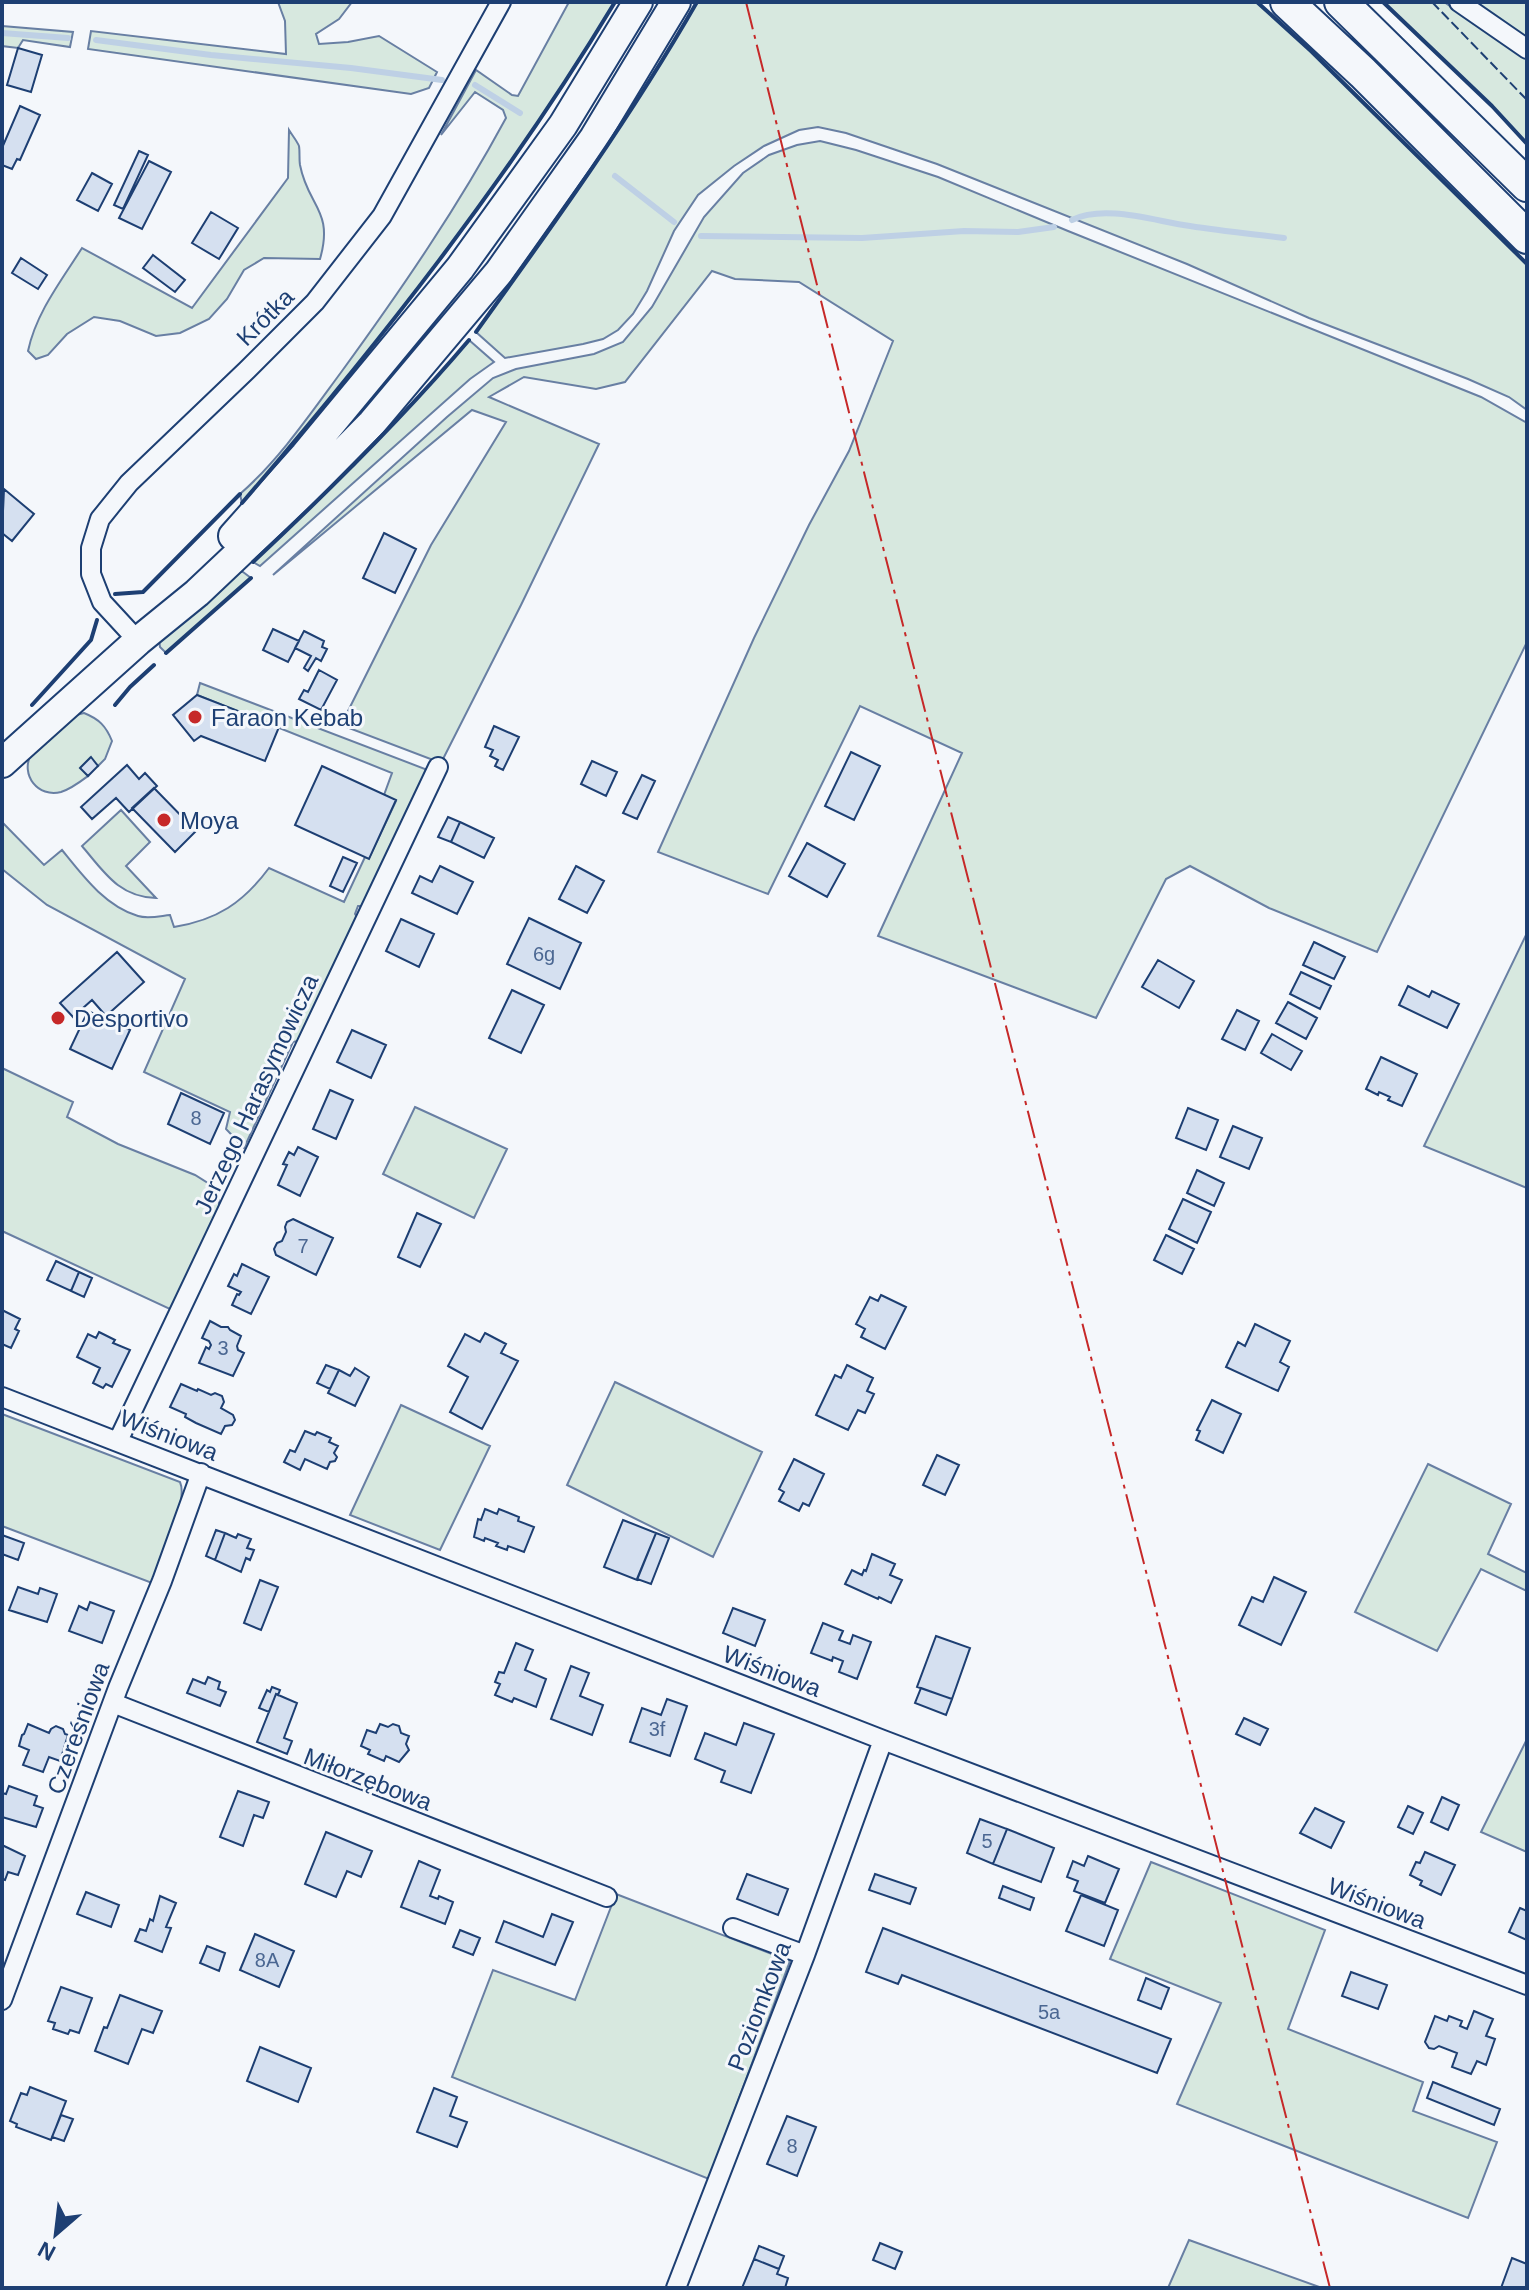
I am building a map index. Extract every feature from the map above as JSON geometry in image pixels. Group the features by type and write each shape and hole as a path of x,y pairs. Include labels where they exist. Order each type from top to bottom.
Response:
{"highway":[{"path":"1287,2 1363,73 1527,237"},
{"path":"1341,2 1527,185"}],"main road":[{"path":"138,641 174,598 262,506 460,268 563,125 638,2"},
{"path":"5,752 197,593 372,423 499,272 594,138 676,2"}],"street":[{"name":"Krótka","path":"138,641 102,602 91,574 91,548 100,519 129,483 315,302 382,216 501,2"},
{"path":"1459,2 1527,49"},
{"name":"Jerzego Harasymowicza","path":"118,1441 438,767"},
{"name":"Wiśniowa","path":"2,1397 883,1740 1527,1985"},
{"name":"Czereśniowa","path":"2,2000 201,1473"},
{"name":"Miłorzębowa","path":"113,1703 607,1897"},
{"name":"Poziomkowa","path":"676,2288 805,1955 883,1740"},
{"path":"733,1928 805,1955"}],"shaded area":[{"path":"278,2 352,2 339,19 316,34 319,44 379,36 437,72 429,88 411,94 88,49 91,31 286,54 285,21"},
{"path":"569,2 615,2 530,134 439,260 242,503 240,494 294,436 407,279 449,216 506,118 503,110 475,92 441,135 476,70 518,96"},
{"path":"697,2 1257,2 1311,51 1527,264 1527,410 1509,397 1468,379 1309,318 1187,264 937,164 846,133 818,127 799,130 764,146 698,195 674,231 647,291 633,314 618,330 603,339 583,344 505,358 476,332 619,128"},
{"path":"1383,2 1444,2 1527,59 1527,144 1492,106"},
{"path":"1469,2 1527,2 1527,43"},
{"path":"2,26 73,32 70,47 23,40 18,48 2,46"},
{"path":"289,130 299,146 304,179 322,219 324,230 320,259 264,258 244,270 227,299 209,319 180,333 156,336 120,321 94,317 67,334 48,355 36,359 28,351 43,310 82,248 192,308 288,178"},
{"path":"820,141 938,177 1481,397 1527,423 1527,642 1377,952 1269,908 1190,866 1166,879 1096,1018 878,936 962,753 860,706 768,894 658,852 754,638 849,451 893,341 799,282 735,279 712,271 625,382 596,389 524,377 489,397 599,444 441,763 341,725 431,545 506,422 472,410 273,575 493,378 516,369 594,354 623,342 652,307 704,217 743,173 769,155"},
{"path":"469,340 494,362 470,379 260,566 253,562 364,454"},
{"path":"231,572 243,572 251,578 166,653 160,647 159,640"},
{"path":"200,683 425,769 429,776 367,906 358,906 355,914 360,922 305,1039 293,1042 244,1148 226,1129 230,1112 144,1072 185,979 47,905 2,869 2,822 44,865 62,850 96,889 115,905 142,917 170,915 174,927 203,920 228,908 249,891 269,868 344,902 396,801 384,795 392,773 197,695"},
{"path":"84,713 101,724 110,736 112,741 105,759 98,766 90,758 81,767 88,776 65,791 45,792 30,777 28,762 33,751 68,720"},
{"path":"121,810 150,842 126,866 156,898 143,897 122,888 105,874 82,846"},
{"path":"1527,933 1527,1188 1424,1146"},
{"path":"2,1068 73,1102 67,1117 118,1144 195,1175 211,1185 219,1197 219,1212 172,1310 2,1231"},
{"path":"415,1107 507,1149 474,1218 383,1174"},
{"path":"615,1382 762,1452 713,1557 567,1485"},
{"path":"401,1405 490,1446 440,1550 350,1515"},
{"path":"2,1414 180,1482 181,1503 152,1583 2,1526"},
{"path":"1428,1464 1511,1504 1488,1554 1527,1573 1527,1591 1481,1569 1437,1651 1355,1612"},
{"path":"1527,1739 1527,1852 1481,1832"},
{"path":"1151,1862 1325,1930 1288,2029 1423,2082 1413,2111 1497,2142 1468,2218 1177,2104 1221,2003 1110,1959"},
{"path":"616,1894 790,1961 709,2179 452,2077 493,1970 575,2000"},
{"path":"1189,2240 1322,2288 1168,2288"}],"building":[{"path":"18,48 42,55 31,92 7,85"},
{"path":"20,106 40,115 20,160 17,159 12,169 2,165 2,148"},
{"path":"139,151 148,155 123,209 114,205"},
{"path":"149,161 171,172 142,229 119,218"},
{"path":"92,173 112,184 98,211 77,200"},
{"path":"211,212 238,228 219,259 192,243"},
{"path":"153,255 185,280 175,292 143,268"},
{"path":"21,258 47,275 38,289 12,273"},
{"path":"4,489 34,514 12,541 2,533"},
{"path":"384,533 416,549 395,593 363,578"},
{"path":"273,629 299,641 288,662 263,650"},
{"path":"304,631 324,641 322,647 327,649 321,661 316,658 308,671 304,668 311,656 295,648"},
{"path":"319,670 337,680 321,710 299,699 304,690 308,692"},
{"path":"197,695 279,727 265,761 201,736 194,741 173,715"},
{"path":"494,726 519,737 503,770 495,766 498,760 490,756 493,750 485,747"},
{"path":"851,752 880,766 854,820 825,806"},
{"path":"91,757 98,766 88,776 80,768"},
{"path":"592,761 617,772 606,796 581,784"},
{"path":"127,765 139,779 145,773 157,786 129,812 116,798 92,819 81,807"},
{"path":"322,766 396,800 369,859 295,825"},
{"path":"642,775 655,781 637,819 623,813"},
{"name":"Moya","path":"154,788 196,831 175,852 132,808"},
{"path":"448,817 460,822 451,842 438,837"},
{"path":"460,822 494,838 484,858 451,842"},
{"path":"807,843 845,864 827,897 789,876"},
{"path":"343,857 357,863 343,892 330,886"},
{"path":"440,866 473,882 457,914 412,893 420,876 432,882"},
{"path":"576,866 604,881 587,913 559,899"},
{"path":"529,918 581,943 560,989 507,964"},
{"path":"401,919 434,934 419,967 386,951"},
{"path":"1314,942 1345,957 1334,979 1303,965"},
{"path":"117,952 144,982 106,1016 92,1000 73,1017 60,1003"},
{"path":"1158,960 1194,981 1179,1008 1142,987"},
{"path":"1301,972 1331,986 1320,1009 1290,994"},
{"path":"1408,986 1429,997 1432,991 1459,1004 1447,1028 1399,1005"},
{"path":"512,990 544,1005 521,1053 489,1038"},
{"path":"1288,1002 1317,1018 1306,1039 1276,1023"},
{"path":"1237,1010 1259,1021 1245,1050 1222,1039"},
{"path":"88,1011 130,1030 112,1069 70,1049"},
{"path":"352,1030 386,1045 371,1078 337,1062"},
{"path":"1272,1034 1302,1051 1291,1070 1261,1053"},
{"path":"1381,1057 1417,1074 1402,1106 1388,1100 1390,1097 1366,1089"},
{"path":"330,1090 353,1100 336,1139 313,1129"},
{"path":"181,1093 224,1113 210,1144 168,1124"},
{"path":"1188,1108 1218,1120 1206,1150 1176,1138"},
{"path":"1233,1126 1262,1138 1249,1169 1220,1157"},
{"path":"298,1147 318,1157 300,1196 278,1185 289,1152 294,1155"},
{"path":"1197,1170 1224,1183 1214,1206 1187,1193"},
{"path":"1183,1199 1211,1212 1197,1243 1169,1229"},
{"path":"417,1213 441,1224 420,1267 398,1257"},
{"path":"293,1219 333,1238 316,1275 276,1255 274,1249 282,1241 287,1222"},
{"path":"1166,1235 1194,1249 1182,1274 1154,1260"},
{"path":"56,1261 79,1272 71,1291 47,1280"},
{"path":"242,1264 269,1277 251,1314 232,1305 241,1292 228,1286"},
{"path":"79,1272 92,1278 84,1297 71,1291"},
{"path":"881,1295 906,1307 885,1349 861,1337 865,1329 856,1324 870,1297 878,1301"},
{"path":"2,1310 20,1319 15,1329 19,1331 11,1348 2,1344"},
{"path":"210,1321 228,1327 241,1336 237,1346 244,1353 233,1376 199,1363 206,1347 209,1349 211,1345 202,1338"},
{"path":"1255,1324 1290,1341 1280,1362 1289,1367 1278,1391 1226,1367 1238,1342 1245,1346"},
{"path":"99,1332 115,1340 113,1343 130,1350 112,1387 106,1384 103,1388 93,1383 100,1368 77,1357 88,1334 96,1338"},
{"path":"485,1333 506,1344 501,1353 518,1361 482,1429 450,1412 468,1377 448,1366 465,1334 480,1342"},
{"path":"326,1365 339,1370 330,1389 317,1383"},
{"path":"847,1365 873,1378 867,1391 874,1394 865,1413 858,1410 848,1430 816,1415 835,1375 841,1378"},
{"path":"355,1368 369,1377 355,1406 328,1393 339,1370 350,1376"},
{"path":"181,1384 222,1396 224,1402 221,1408 233,1415 235,1420 232,1425 225,1426 221,1434 170,1407"},
{"path":"1212,1400 1241,1414 1223,1453 1196,1440 1200,1431 1197,1430"},
{"path":"305,1431 331,1438 329,1442 338,1446 334,1453 337,1457 327,1469 305,1459 300,1470 284,1462 290,1450 295,1452"},
{"path":"937,1455 959,1465 945,1495 923,1485"},
{"path":"794,1459 824,1474 809,1506 803,1503 799,1511 779,1501 784,1492 779,1489"},
{"path":"485,1509 497,1514 499,1509 534,1527 524,1552 508,1546 507,1550 496,1546 498,1543 474,1537 478,1519 481,1520"},
{"path":"623,1520 656,1533 637,1580 604,1567"},
{"path":"216,1530 225,1533 215,1560 206,1556"},
{"path":"225,1533 251,1539 247,1548 254,1550 250,1560 246,1558 241,1572 215,1560"},
{"path":"656,1533 669,1538 651,1584 637,1579"},
{"path":"2,1535 24,1543 18,1560 2,1554"},
{"path":"872,1554 895,1564 890,1575 902,1580 891,1603 845,1584 852,1570 862,1575 866,1571"},
{"path":"1274,1577 1306,1592 1281,1645 1239,1625 1252,1597 1263,1602"},
{"path":"260,1580 278,1587 261,1630 244,1623"},
{"path":"18,1587 38,1594 40,1588 57,1594 47,1622 9,1610"},
{"path":"90,1602 114,1611 102,1643 69,1631 79,1606 87,1610"},
{"path":"733,1608 765,1620 755,1646 723,1633"},
{"path":"823,1623 843,1631 839,1640 850,1644 853,1635 871,1642 857,1679 839,1672 843,1661 833,1657 832,1661 811,1653"},
{"path":"936,1636 970,1648 952,1699 917,1687"},
{"path":"516,1643 533,1650 525,1670 546,1679 536,1707 514,1698 512,1702 495,1695 500,1684 495,1682 499,1672 504,1673"},
{"path":"571,1666 589,1673 580,1696 603,1705 592,1735 551,1719"},
{"path":"208,1677 220,1682 218,1689 226,1692 220,1706 187,1693 193,1679 205,1684"},
{"path":"272,1687 280,1690 269,1712 259,1708 267,1690 270,1692"},
{"path":"921,1688 952,1699 946,1715 915,1703"},
{"path":"276,1694 297,1703 284,1738 292,1741 287,1754 257,1742"},
{"path":"667,1699 687,1706 670,1756 630,1742 642,1708 661,1715"},
{"path":"1244,1718 1268,1729 1260,1745 1236,1734"},
{"path":"744,1723 774,1734 751,1793 721,1782 725,1771 695,1759 705,1733 736,1745"},
{"path":"28,1724 49,1733 56,1726 68,1735 60,1761 49,1757 43,1772 23,1765 29,1750 19,1746"},
{"path":"380,1724 399,1726 401,1733 409,1736 406,1744 409,1750 399,1762 386,1756 384,1761 368,1754 370,1750 361,1746 367,1730 376,1733"},
{"path":"9,1786 37,1796 34,1805 43,1808 36,1827 2,1817 2,1793 6,1794"},
{"path":"238,1791 269,1802 263,1818 254,1815 243,1846 220,1837"},
{"path":"1442,1797 1459,1805 1448,1830 1431,1822"},
{"path":"1408,1806 1423,1813 1413,1834 1398,1827"},
{"path":"1315,1808 1344,1822 1331,1848 1300,1833"},
{"path":"980,1819 1007,1829 993,1864 967,1853"},
{"path":"1007,1829 1054,1848 1041,1882 993,1864"},
{"path":"326,1832 372,1851 361,1877 347,1871 336,1897 305,1884"},
{"path":"2,1845 25,1856 18,1875 8,1872 5,1880 2,1879"},
{"path":"1425,1852 1455,1865 1441,1895 1420,1885 1422,1881 1410,1875"},
{"path":"1088,1856 1119,1869 1105,1903 1074,1891 1078,1881 1067,1877 1073,1861 1084,1866"},
{"path":"419,1861 440,1870 430,1896 453,1902 445,1924 401,1907"},
{"path":"747,1874 788,1889 778,1915 737,1899"},
{"path":"875,1874 916,1888 910,1904 869,1890"},
{"path":"1003,1886 1034,1898 1030,1910 999,1898"},
{"path":"86,1892 119,1905 111,1927 77,1914"},
{"path":"1081,1895 1118,1910 1104,1946 1066,1931"},
{"path":"160,1896 176,1903 166,1927 171,1928 162,1952 135,1941 140,1929 146,1931 150,1919 153,1921"},
{"path":"1520,1908 1527,1911 1527,1940 1509,1932"},
{"path":"552,1914 573,1922 555,1965 496,1942 504,1921 543,1937"},
{"path":"883,1928 1171,2039 1157,2073 902,1975 898,1984 866,1972"},
{"path":"460,1930 480,1938 473,1955 453,1947"},
{"path":"255,1934 294,1951 279,1987 240,1970"},
{"path":"207,1946 225,1953 219,1971 200,1963"},
{"path":"1351,1972 1387,1985 1378,2009 1342,1996"},
{"path":"1146,1978 1169,1988 1161,2009 1138,2000"},
{"path":"61,1987 92,1998 79,2033 70,2030 68,2034 53,2029 55,2023 48,2021"},
{"path":"120,1995 162,2011 153,2033 142,2029 128,2064 95,2051"},
{"path":"1474,2011 1493,2019 1486,2036 1495,2039 1486,2065 1477,2061 1471,2074 1452,2067 1457,2053 1439,2046 1429,2048 1425,2042 1435,2016 1447,2021 1449,2016 1462,2021 1460,2026 1467,2029"},
{"path":"260,2047 311,2068 298,2102 247,2081"},
{"path":"1433,2082 1500,2109 1494,2125 1427,2098"},
{"path":"30,2087 66,2101 51,2140 16,2127 17,2124 10,2121 21,2093 27,2095"},
{"path":"434,2088 457,2097 450,2116 467,2122 457,2147 417,2132"},
{"path":"61,2115 73,2119 64,2141 52,2137"},
{"path":"787,2116 816,2127 797,2176 767,2164"},
{"path":"880,2243 902,2252 895,2269 873,2260"},
{"path":"759,2246 784,2256 779,2269 754,2259"},
{"path":"1512,2258 1527,2264 1527,2288 1501,2288"},
{"path":"754,2259 779,2269 777,2274 788,2278 785,2288 742,2288"}],"waterway":[{"path":"2,33 68,38"},
{"path":"96,40 442,80"},
{"path":"475,85 520,113"},
{"path":"615,176 674,222"},
{"path":"1072,220 1099,213 1130,215 1284,238"},
{"path":"701,236 862,238 964,231 1018,232 1054,227"}],"fence":[{"path":"1432,2 1527,100"}],"wall":[{"path":"242,503 439,260 530,134 615,2"},
{"path":"476,332 619,128 697,2"},
{"path":"1257,2 1311,51 1527,264"},
{"path":"1383,2 1492,106 1527,144"},
{"path":"253,562 364,454 469,340"},
{"path":"115,594 143,592 240,494"},
{"path":"166,653 251,578"},
{"path":"32,705 91,640 97,620"},
{"path":"115,705 154,665"}],"power":[{"path":"746,2 1330,2288"}],"place":[{"name":"Faraon Kebab","path":"195,717"},
{"name":"Moya","path":"164,820"},
{"name":"Desportivo","path":"58,1018"}]}
